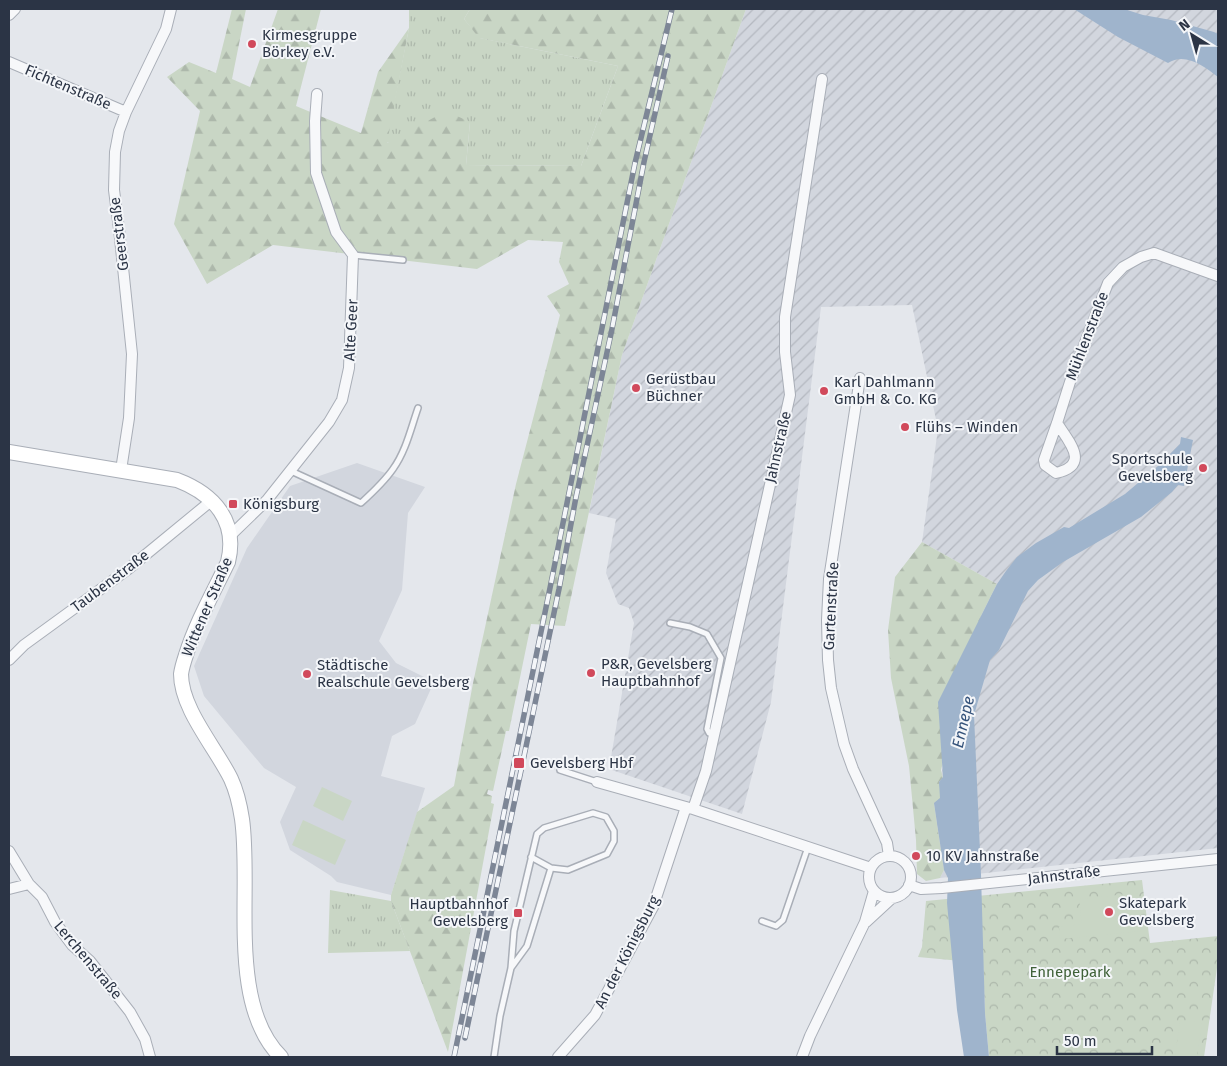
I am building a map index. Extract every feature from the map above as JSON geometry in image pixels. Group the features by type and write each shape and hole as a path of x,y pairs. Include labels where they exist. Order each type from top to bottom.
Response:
{"main road":[{"name":"Wittener Straße","path":"9,452 177,480 188,484 211,501 221,512 231,535 231,549 228,562 192,637 181,673 183,686 191,709 231,779 238,800 243,836 248,982 258,1021 270,1043 281,1057"}],"street":[{"path":"9,15 15,9"},
{"name":"Geerstraße","path":"121,470 129,418 132,354 113,168 119,131 126,112 166,29 172,9"},
{"name":"Fichtenstraße","path":"9,62 126,112"},
{"name":"Jahnstraße","path":"690,808 706,771 790,394 785,352 784,317 822,79"},
{"path":"317,94 315,121 316,173 336,232 354,255"},
{"name":"Mühlenstraße","path":"1058,423 1070,382 1108,283 1123,267 1141,256 1154,254 1218,276"},
{"name":"Alte Geer","path":"231,535 267,500 329,422 342,400 349,368 354,255"},
{"name":"Gartenstraße","path":"860,378 830,579 827,620 828,660 831,688 844,744 853,769 887,843 889,856"},
{"name":"Taubenstraße","path":"9,660 24,645 141,559 211,501"},
{"path":"597,782 690,808 871,868"},
{"name":"An der Königsburg","path":"558,1057 595,1015 653,907 690,808"},
{"name":"Lerchenstraße","path":"9,851 29,884 42,897 55,922 72,944 90,961 130,1012 145,1039 150,1057"},
{"path":"865,922 892,898 899,896 909,885 911,879 907,865 902,860 889,856 882,858 871,868 869,876 870,884 879,895 892,898"},
{"name":"Jahnstraße","path":"909,885 921,889 942,888 1218,859"},
{"path":"9,889 29,884"},
{"path":"802,1057 810,1036 865,922 874,890"}],"lane":[{"path":"354,255 403,260"},
{"path":"290,471 361,504 393,470 403,452 418,408"},
{"path":"670,624 690,627 707,634 721,658 720,671 707,729 709,733 714,734"},
{"path":"560,770 597,782"},
{"path":"494,1057 500,1016 511,968 514,931 531,857 537,834 544,828 593,813 606,817 614,831 614,841 607,854 568,870 551,868 531,857"},
{"path":"762,921 776,926 783,920 808,847"},
{"path":"511,968 526,946 551,868"}],"shaded area":[{"path":"746,9 1218,9 1218,848 940,878 944,870 934,803 981,616 997,584 922,542 938,429 912,305 821,307 771,702 742,814 609,769 634,623 629,608 618,604 606,573 616,519 589,513 622,355"},
{"name":"Städtische Realschule Gevelsberg","path":"357,463 425,487 408,513 402,590 379,641 396,663 434,682 415,724 392,736 381,776 425,788 391,895 337,882 331,876 290,850 280,822 296,787 264,768 204,696 194,666 247,548 290,486"}],"green space":[{"path":"232,9 246,9 232,79 250,87 278,9 321,9 296,106 361,133 378,72 409,28 387,143 446,111 470,122 466,165 581,166 618,66 479,38 464,19 470,9 746,9 622,355 565,626 531,624 509,731 506,731 493,791 488,790 487,794 492,796 491,803 494,804 448,1052 391,901 391,895 417,812 454,786 473,683 516,484 560,315 547,296 569,284 559,262 563,242 528,240 477,269 273,245 207,284 174,224 200,111 167,77 189,62 216,73"},
{"path":"409,9 470,9 464,19 480,38 618,66 581,166 466,165 470,122 386,143 409,28"},
{"path":"922,542 997,584 981,616 941,770 943,778 939,782 941,798 934,803 944,870 940,878 926,881 917,874 916,840 909,766 891,678 888,630 895,577"},
{"path":"322,787 352,801 343,821 313,806"},
{"path":"303,820 346,840 335,865 292,845"},
{"name":"Ennepepark","path":"1142,880 1150,943 1218,936 1218,961 1204,1057 989,1057 983,963 918,957 922,947 926,901"},
{"path":"330,890 391,901 410,951 328,953"},
{"name":"Skatepark Gevelsberg","path":"1137,893 1141,931 1060,939 1059,927 1082,924 1079,899"},
{"path":"1180,1020 1202,1023 1197,1057 1175,1057"}],"water":[{"path":"1074,9 1124,9 1214,32 1218,34 1218,77 1201,65 1188,60 1174,60 1168,63 1118,37"},
{"name":"Ennepe","path":"1181,437 1193,440 1184,486 1178,485 1141,517 1063,562 1038,580 1028,591 999,650 990,660 974,715 985,1013 989,1057 964,1057 957,1010 947,903 948,878 944,870 934,803 940,798 939,782 943,777 938,702 997,584 1017,557 1036,543 1064,527 1069,528 1125,494 1157,467 1180,444"}],"railway":[{"path":"454,1057 635,163 672,9"},
{"path":"465,1038 559,589 644,162 668,56"}],"place":[{"name":"Kirmesgruppe Börkey e.V.","path":"252,44"},
{"name":"Gerüstbau Büchner","path":"636,388"},
{"name":"Karl Dahlmann GmbH & Co. KG","path":"824,391"},
{"name":"Flühs – Winden","path":"905,427"},
{"name":"Sportschule Gevelsberg","path":"1203,468"},
{"name":"Königsburg","path":"233,504"},
{"name":"P&R, Gevelsberg Hauptbahnhof","path":"591,673"},
{"name":"Städtische Realschule Gevelsberg","path":"307,674"},
{"name":"Gevelsberg Hbf","path":"519,763"},
{"name":"10 KV Jahnstraße","path":"916,856"},
{"name":"Skatepark Gevelsberg","path":"1109,912"},
{"name":"Hauptbahnhof Gevelsberg","path":"518,913"}]}
